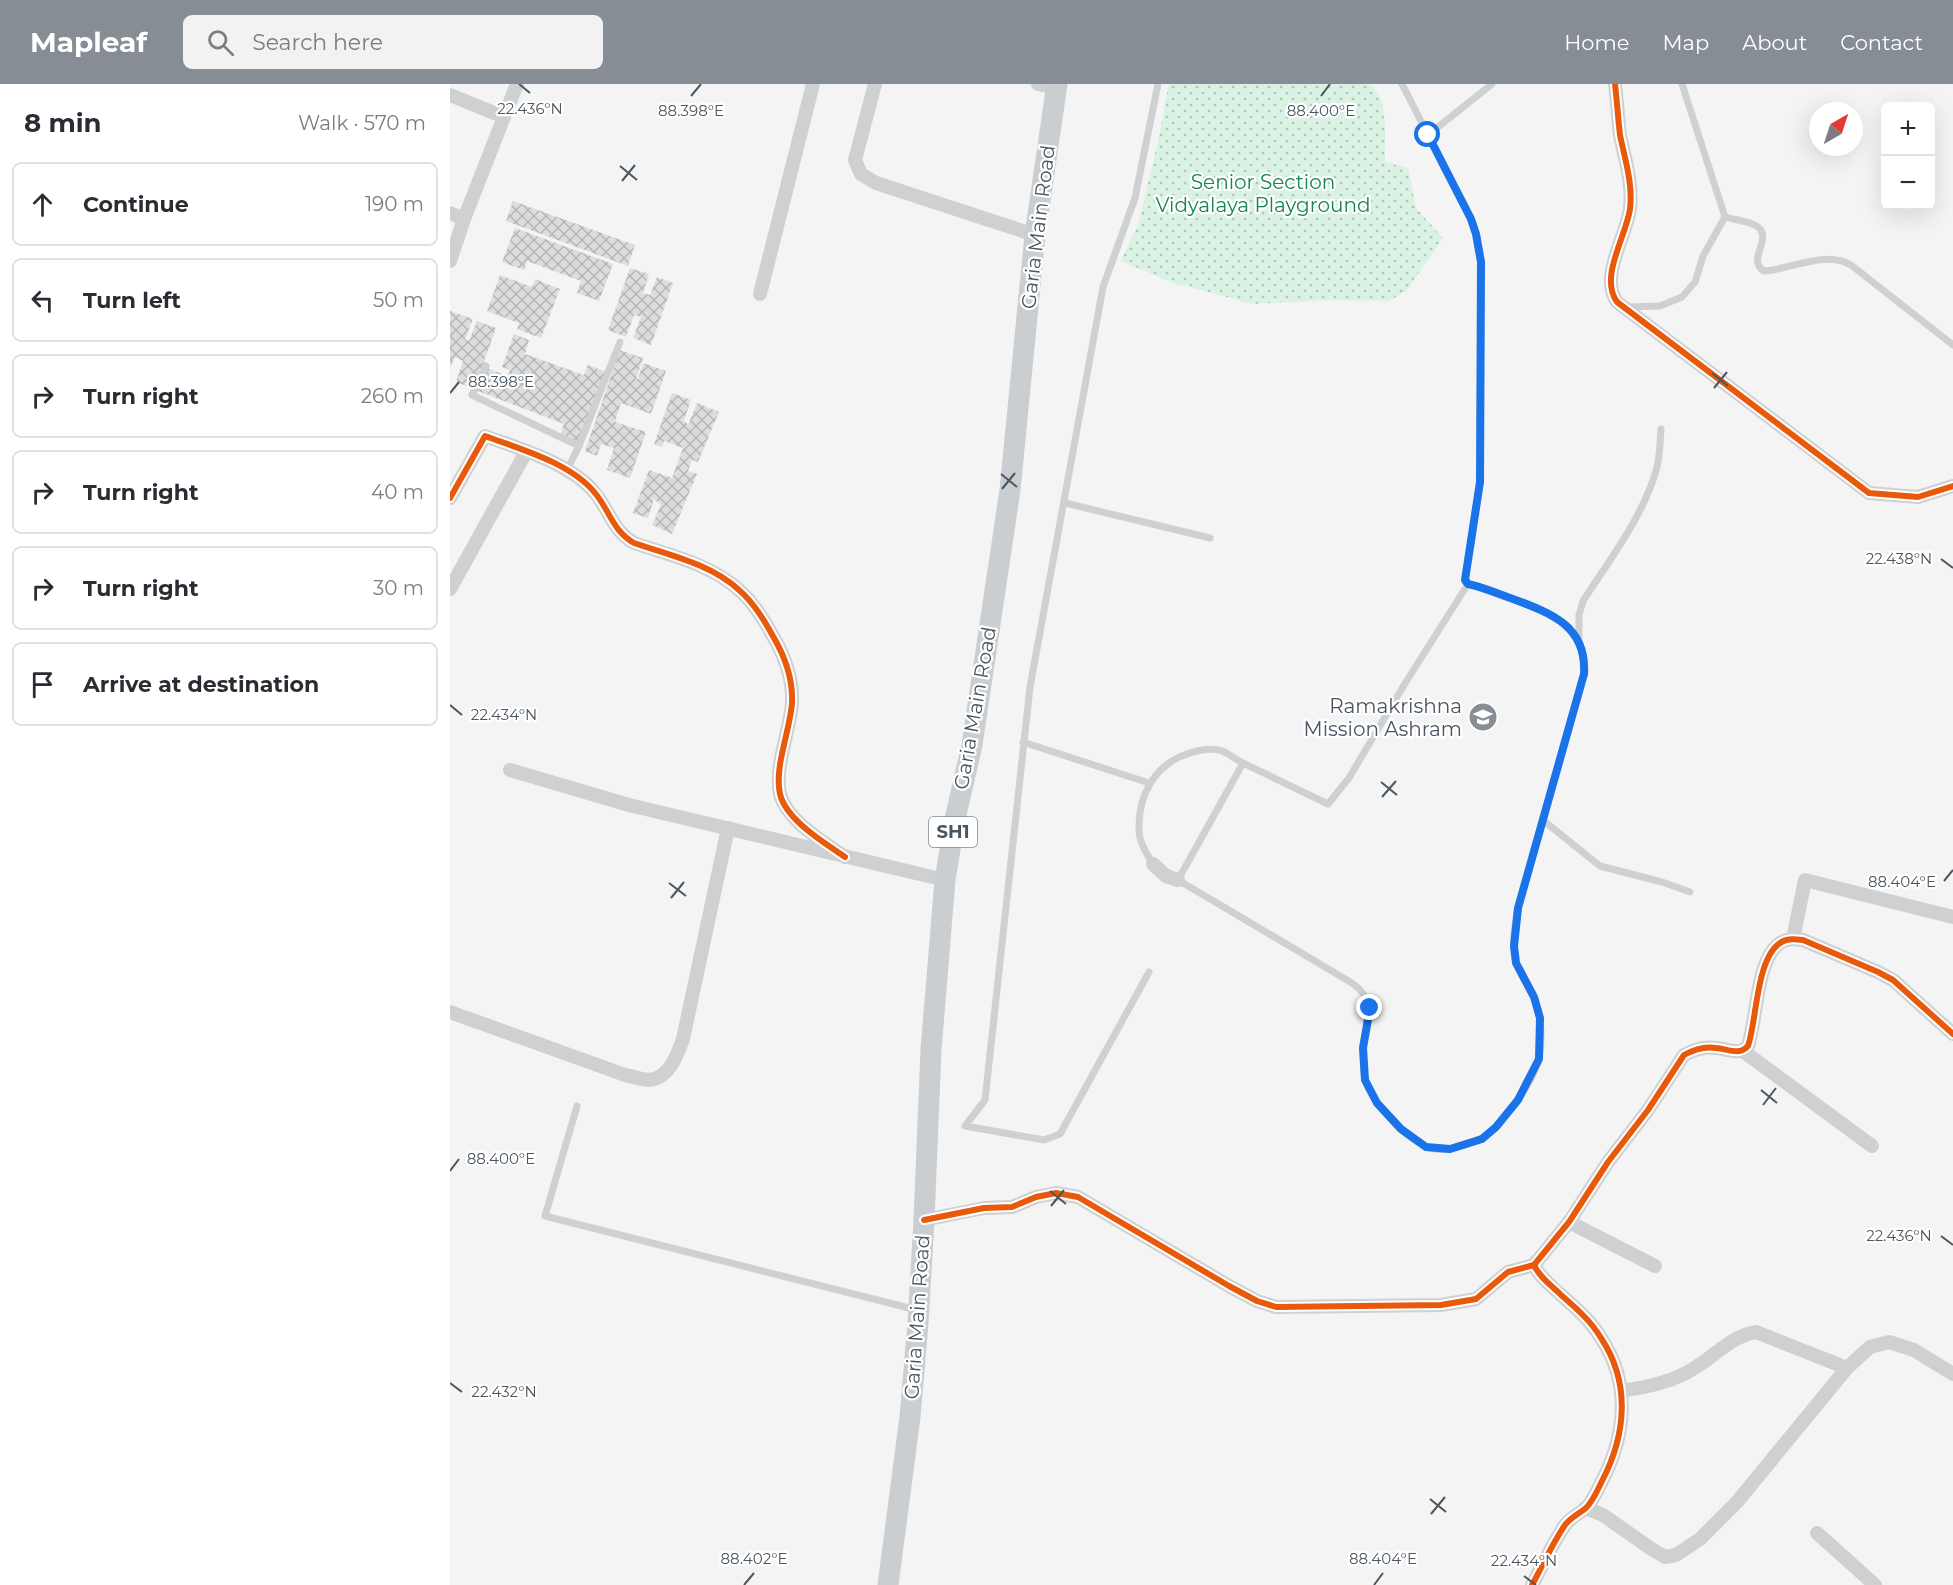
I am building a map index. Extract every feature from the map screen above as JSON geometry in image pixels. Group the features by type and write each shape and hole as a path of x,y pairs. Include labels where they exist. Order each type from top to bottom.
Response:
{"main road":[{"name":"Garia Main Road","path":"888,1585 910,1417 919,1310 931,1050 945,880 972,745 1010,490 1050,85"}],"street":[{"path":"450,261 517,84"},
{"path":"759,294 813,84"},
{"path":"875,84 855,160 861,174 876,183 1035,235"},
{"path":"1615,84 1630,192 1630,210 1612,268 1610,286 1617,302 1869,493 1918,497 1953,486"},
{"path":"450,95 504,117"},
{"path":"450,213 464,219"},
{"path":"450,498 486,436 567,470 582,480 595,493 624,537 634,543 714,573 738,589 760,614 777,644 789,675 792,706 779,778 780,795 791,813 808,830 845,857"},
{"path":"450,589 526,452"},
{"path":"510,770 628,805 945,880"},
{"path":"450,1012 625,1075 650,1080 663,1074 674,1061 683,1039 728,828"},
{"path":"1153,864 1166,876 1178,880"},
{"path":"1793,939 1805,880 1953,917"},
{"path":"924,1220 984,1208 1012,1207 1036,1197 1056,1193 1078,1197 1229,1286 1257,1301 1276,1307 1461,1303 1476,1299 1508,1272 1534,1265 1569,1222 1608,1161 1648,1110 1684,1055 1690,1051 1714,1047 1737,1052 1743,1051 1748,1046 1757,995 1767,959 1782,941 1803,940 1878,972 1898,985 1953,1034"},
{"path":"1743,1051 1872,1146"},
{"path":"1569,1222 1655,1266"},
{"path":"1532,1585 1566,1524 1579,1511 1586,1508 1603,1478 1618,1446 1621,1420 1618,1371 1606,1346 1593,1325 1542,1278 1534,1265"},
{"path":"1621,1391 1657,1385 1677,1377 1695,1368 1744,1334 1756,1332 1847,1368"},
{"path":"1586,1508 1603,1515 1665,1557 1677,1555 1700,1539 1737,1502 1847,1368 1870,1347 1889,1342 1914,1350 1953,1374"},
{"path":"1817,1533 1875,1585"}],"lane":[{"path":"1149,972 1060,1134 1044,1140 965,1126 985,1100 1030,687 1103,287 1135,198 1158,84"},
{"path":"1402,84 1471,219 1481,262 1480,482 1465,580 1468,584 1545,611 1565,624 1579,641"},
{"path":"1428,135 1492,84"},
{"path":"1625,307 1659,306 1682,297 1695,282 1703,256 1725,217 1682,84"},
{"path":"1725,217 1755,225 1761,230 1764,236 1757,262 1764,271 1831,258 1842,260 1953,345"},
{"path":"567,470 579,446 620,342"},
{"path":"486,366 472,395 579,446"},
{"path":"1243,763 1178,880 1362,991 1370,1008 1363,1048 1365,1080 1377,1103 1401,1129 1426,1147 1450,1149 1482,1139 1496,1127 1518,1100 1539,1059 1540,1018 1534,997 1516,963 1514,946 1518,908 1584,674 1585,658 1579,641 1579,615 1583,601 1648,494 1657,468 1661,429"},
{"path":"1065,502 1210,538"},
{"path":"1153,864 1144,848 1139,832 1143,799 1149,783 1157,772 1179,756 1201,749 1228,753 1243,763 1328,804 1349,778 1468,584"},
{"path":"1023,742 1149,783"},
{"path":"1544,821 1600,866 1662,882 1690,892"},
{"path":"577,1106 545,1216 919,1310"}],"green space":[{"name":"Senior Section Vidyalaya Playground","path":"1169,84 1369,84 1376,90 1383,108 1385,162 1408,168 1416,208 1443,238 1406,291 1389,301 1329,300 1252,304 1171,282 1121,261 1139,222"}],"building":[{"path":"513,201 635,245 628,266 506,221"},
{"path":"515,228 613,264 599,301 577,293 581,281 527,261 524,270 502,262"},
{"path":"630,268 649,274 643,293 650,295 657,277 673,283 651,345 633,338 641,317 634,315 626,337 608,330"},
{"path":"500,275 532,287 535,279 560,289 541,338 517,329 519,323 487,311"},
{"path":"450,311 473,319 465,339 469,341 477,321 496,328 474,389 456,382 463,361 455,357 450,369"},
{"path":"514,334 529,340 525,354 584,375 588,365 606,372 578,442 560,435 564,424 478,391 487,368 508,376 510,370 502,367"},
{"path":"620,350 643,358 636,379 638,379 643,363 666,371 651,414 621,403 615,422 646,432 630,478 607,470 614,448 601,444 597,456 585,451"},
{"path":"672,393 691,400 684,420 688,425 697,403 719,412 698,462 692,460 688,471 697,474 672,534 652,525 661,505 654,499 648,518 633,513 649,470 672,478 683,448 664,441 662,447 654,444"}],"cycle path":[{"path":"1615,84 1620,135 1631,199 1628,220 1612,269 1612,292 1617,302 1869,493 1918,497 1953,486"},
{"path":"450,498 485,436 544,458 573,473 595,493 616,526 634,543 703,567 716,573 739,590 754,606 770,631 782,653 790,677 792,703 779,772 780,794 784,804 798,822 845,857"},
{"path":"1532,1585 1565,1525 1586,1508 1597,1491 1616,1446 1622,1409 1617,1373 1611,1355 1601,1338 1588,1320 1539,1274 1534,1265 1569,1222 1608,1162 1648,1110 1684,1055 1703,1048 1741,1051 1748,1046 1766,962 1780,943 1791,939 1803,940 1893,980 1953,1034"},
{"path":"924,1220 984,1208 1012,1207 1036,1197 1056,1193 1078,1197 1229,1286 1257,1301 1276,1307 1441,1305 1476,1299 1508,1272 1534,1265"}],"place":[{"name":"Ramakrishna Mission Ashram","path":"1483,717"}],"route":[{"path":"1370,1008 1363,1048 1365,1080 1377,1103 1401,1129 1426,1147 1450,1149 1482,1139 1496,1127 1518,1100 1539,1059 1541,1037 1540,1018 1534,997 1516,963 1515,927 1518,908 1584,674 1585,658 1579,641 1565,624 1545,611 1468,584 1465,580 1480,482 1481,262 1471,219 1428,135"}]}
